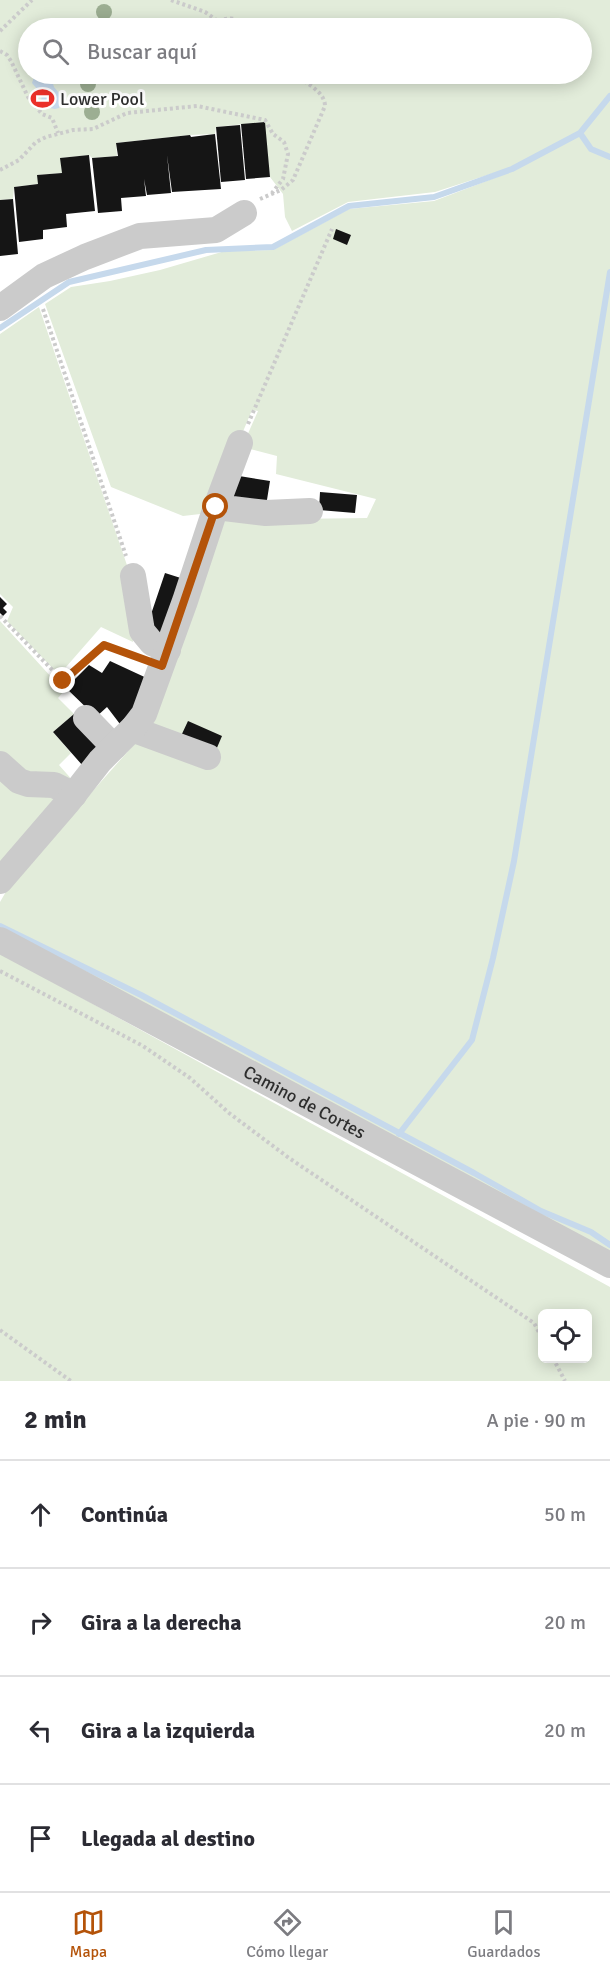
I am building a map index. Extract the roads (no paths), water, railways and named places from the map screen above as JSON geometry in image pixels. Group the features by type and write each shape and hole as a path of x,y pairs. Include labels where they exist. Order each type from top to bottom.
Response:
{"street":[{"path":"0,308 44,276 85,257 140,236 216,230 244,213"},
{"path":"0,881 100,761 144,714 240,443"},
{"path":"215,510 266,513 310,511"},
{"path":"133,576 142,631 165,658"},
{"path":"86,718 114,747"},
{"path":"134,727 140,732 208,757"},
{"path":"0,764 20,781 28,784 54,785 74,795"},
{"name":"Camino de Cortes","path":"0,940 610,1265"}],"water":[{"path":"33,84 53,84 63,98 59,108 45,107 41,101 42,95"}],"waterway":[{"path":"0,328 69,282 206,250 273,247 349,206 434,197 512,169 580,133 610,96"},
{"path":"580,133 591,149 610,157"},
{"path":"399,1134 472,1040 493,958 514,861 610,272"},
{"path":"0,926 141,995 541,1211 591,1232 610,1245"}],"place":[{"name":"Lower Pool","path":"42,99"}]}
